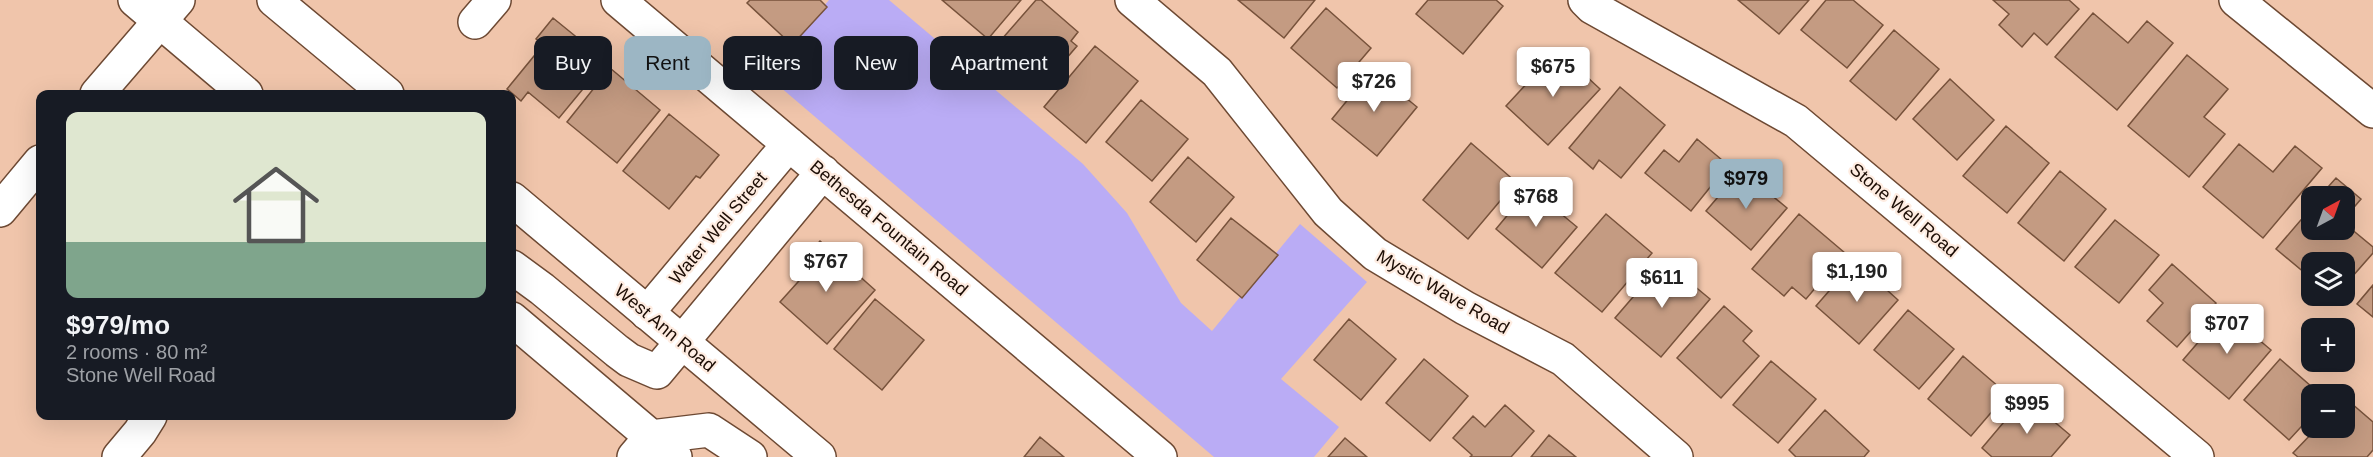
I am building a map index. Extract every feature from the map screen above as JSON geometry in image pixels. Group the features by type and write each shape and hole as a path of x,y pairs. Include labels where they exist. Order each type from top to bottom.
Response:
{"street":[{"path":"135,0 169,10 242,90"},
{"path":"274,0 382,90"},
{"name":"Bethesda Fountain Road","path":"618,0 1160,457"},
{"name":"Mystic Wave Road","path":"1132,0 1217,72 1328,212 1375,254 1465,308 1563,359 1676,457"},
{"name":"Stone Well Road","path":"1585,0 1592,7 1796,120 2197,457"},
{"path":"2236,0 2373,111"},
{"path":"100,90 169,10"},
{"name":"Water Well Street","path":"647,313 789,144"},
{"path":"2,204 36,166"},
{"path":"516,270 616,351 657,372 823,172"},
{"name":"West Ann Road","path":"516,202 819,457"},
{"path":"731,213 765,243"},
{"path":"516,323 654,450 709,430 750,457"},
{"path":"118,457 148,420"}],"shaded area":[{"path":"829,0 889,0 932,36 930,90 995,90 1083,164 1127,213 1181,303 1212,331 1300,224 1367,282 1281,379 1339,427 1314,457 1214,457 784,90 822,90 822,36 799,36"}],"building":[{"path":"750,0 820,0 827,7 800,36 782,36 747,3"},
{"path":"942,0 1021,0 991,36 984,36"},
{"path":"1036,0 1041,0 1078,32 1071,41 1077,46 1069,55 1069,36 1005,36"},
{"path":"1238,0 1315,0 1284,38"},
{"path":"1428,0 1496,0 1503,6 1463,54 1416,14"},
{"path":"1738,0 1809,0 1779,34"},
{"path":"1826,0 1853,0 1883,25 1847,68 1801,30"},
{"path":"1993,0 2069,0 2079,9 2047,45 2034,33 2022,47 1999,25 2009,14"},
{"path":"1326,8 1371,48 1337,88 1291,48"},
{"path":"2093,13 2128,43 2147,21 2173,43 2117,110 2055,57"},
{"path":"553,18 575,36 538,36"},
{"path":"1894,30 1939,69 1896,120 1850,81"},
{"path":"1095,46 1138,81 1086,143 1044,107 1058,90 1069,90 1069,77"},
{"path":"1558,50 1600,89 1548,145 1506,106"},
{"path":"2187,55 2228,89 2204,117 2225,134 2189,177 2128,126"},
{"path":"534,56 534,90 582,90 559,118 528,92 521,101 516,97 516,90 507,89"},
{"path":"612,70 624,80 624,90 636,90 660,110 617,163 567,122 592,90 612,90"},
{"path":"1372,70 1417,107 1377,156 1332,119"},
{"path":"1950,79 1994,120 1957,160 1913,119"},
{"path":"1620,87 1665,125 1621,178 1599,160 1593,169 1569,148"},
{"path":"1141,100 1188,139 1152,181 1106,142"},
{"path":"669,114 719,155 700,178 696,176 669,209 623,171"},
{"path":"2006,126 2049,163 2007,213 1963,176"},
{"path":"1697,139 1728,165 1691,211 1645,173 1664,150 1679,162"},
{"path":"1471,143 1516,182 1468,239 1423,200"},
{"path":"2239,144 2273,172 2295,146 2322,168 2307,186 2301,186 2301,193 2263,238 2203,187"},
{"path":"1188,157 1234,197 1196,242 1150,202"},
{"path":"1741,170 1787,208 1751,250 1706,211"},
{"path":"2060,171 2106,209 2064,261 2018,223"},
{"path":"2336,178 2346,186 2329,186"},
{"path":"1530,188 1577,227 1542,268 1496,229"},
{"path":"2355,194 2361,199 2355,206"},
{"path":"1606,214 1652,253 1602,312 1555,273"},
{"path":"1799,214 1845,253 1806,299 1792,287 1784,296 1752,269"},
{"path":"1231,218 1278,255 1242,298 1197,260"},
{"path":"2115,220 2159,255 2119,303 2075,267"},
{"path":"2301,220 2301,240 2355,240 2355,232 2373,247 2373,253 2355,273 2355,252 2301,252 2301,270 2276,249"},
{"path":"820,241 875,290 827,344 780,302 806,273 798,266"},
{"path":"1664,261 1710,299 1661,357 1615,318"},
{"path":"1855,261 1898,300 1859,344 1816,306"},
{"path":"2172,264 2216,303 2177,347 2147,321 2163,303 2149,290"},
{"path":"2373,285 2373,317 2357,304"},
{"path":"875,299 924,340 882,390 834,349"},
{"path":"1724,306 1752,331 1743,341 1759,356 1721,398 1677,358"},
{"path":"1908,310 1954,349 1919,389 1874,350"},
{"path":"2225,311 2271,350 2229,399 2183,360"},
{"path":"1349,319 1396,359 1361,400 1314,360"},
{"path":"1963,356 2007,394 1971,436 1928,399"},
{"path":"1424,359 1468,396 1430,441 1386,403"},
{"path":"2280,359 2309,384 2301,384 2301,427 2289,440 2244,400"},
{"path":"1771,361 1816,399 1778,443 1733,405"},
{"path":"2025,397 2070,435 2051,457 1992,457 1982,448"},
{"path":"1505,405 1534,431 1511,457 1470,457 1472,455 1453,438 1473,416 1485,427"},
{"path":"2355,406 2373,422 2373,450 2367,457 2298,457 2293,453 2307,438 2355,438"},
{"path":"1825,410 1869,451 1864,457 1796,457 1789,450"},
{"path":"1549,435 1576,457 1531,457"},
{"path":"1040,437 1064,457 1024,457"},
{"path":"1345,438 1367,457 1328,457"}]}
